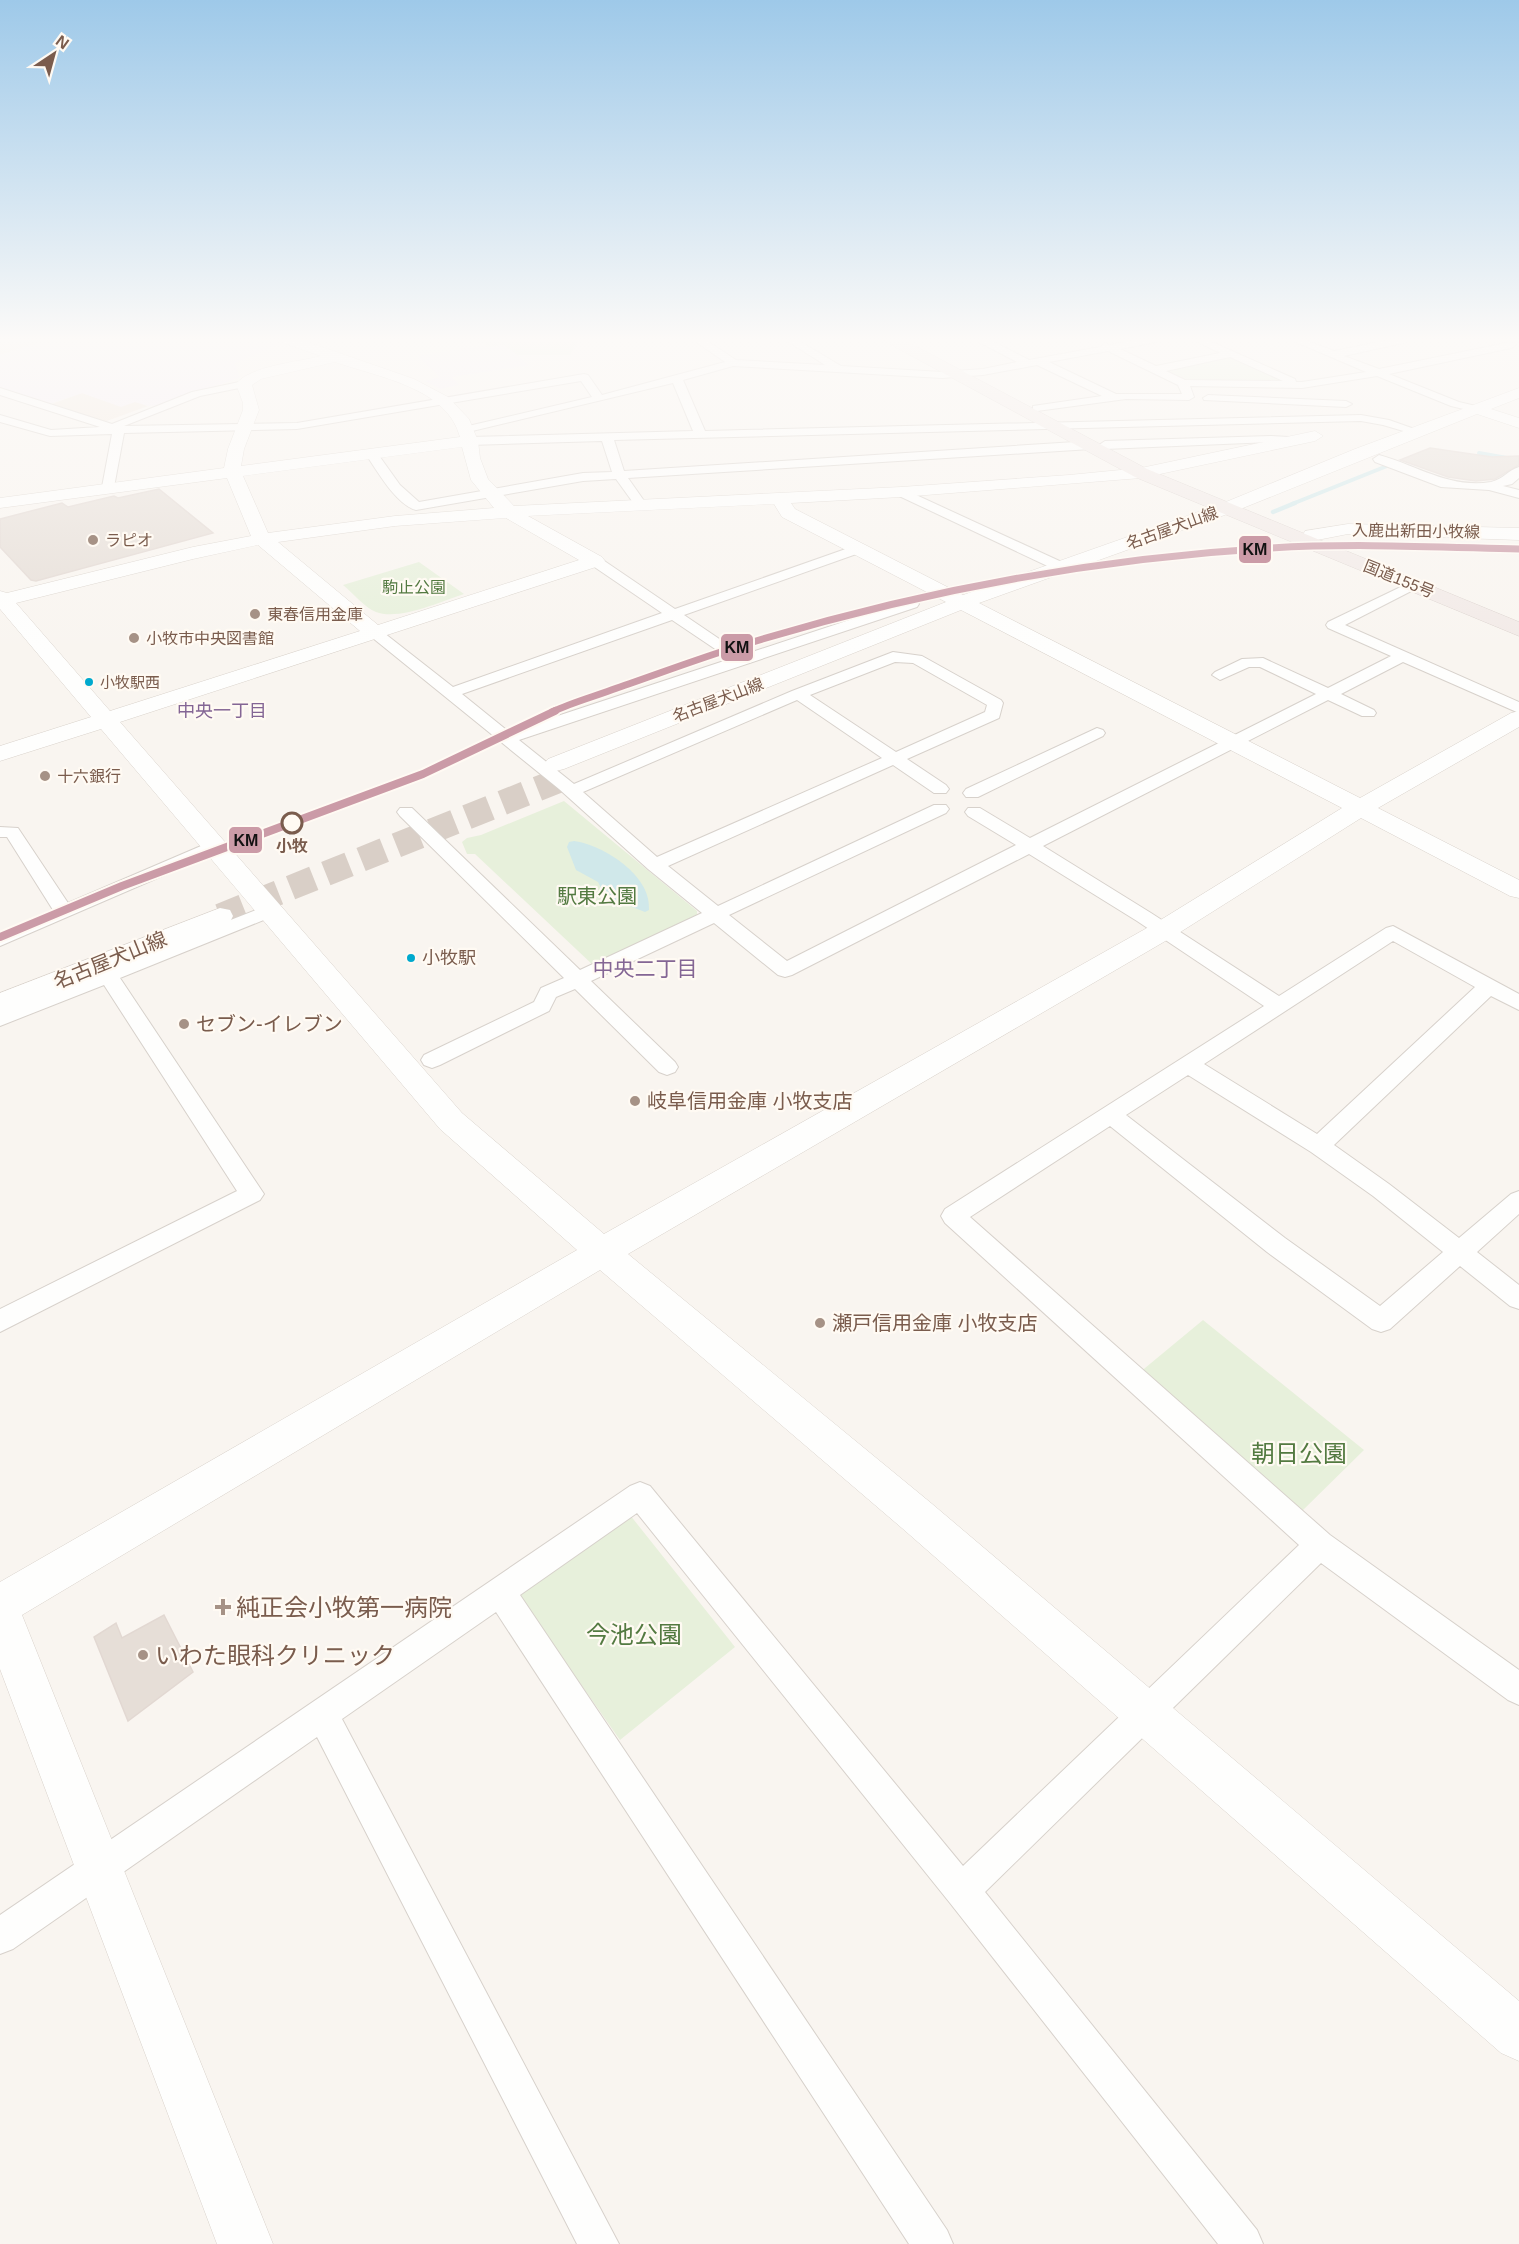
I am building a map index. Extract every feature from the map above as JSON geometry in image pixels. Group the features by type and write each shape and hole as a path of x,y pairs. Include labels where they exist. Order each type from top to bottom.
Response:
{"highway":[{"name":"国道155号","path":"1098,445 1147,472 1519,630"},
{"name":"国道155号","path":"1241,510 1312,535 1519,624"}],"street":[{"path":"108,487 114,444"},
{"path":"239,444 232,471 262,539 374,632 508,738 567,777 655,865 785,970 1404,656"},
{"path":"0,503 371,453 422,444"},
{"path":"471,444 479,479 489,493 510,512 595,561 742,661"},
{"path":"609,444 619,474 641,505"},
{"path":"1134,444 583,477 489,493 423,512 262,539 136,566 1,599 451,1121 602,1252 917,1516 1519,2035"},
{"path":"1215,444 1228,454"},
{"path":"371,453 396,488 423,512 510,512 901,492 1147,472 1276,444"},
{"path":"1335,444 1445,484 1489,486 1519,494"},
{"name":"名古屋犬山線","path":"567,777 848,649 961,603 1061,567 1241,510 1360,453 1385,444"},
{"name":"名古屋犬山線","path":"567,777 877,659 913,650 983,615 1241,510 1418,444"},
{"path":"1489,486 1508,481 1519,471"},
{"path":"901,492 1061,567"},
{"path":"779,498 788,513 1233,744 1516,884"},
{"name":"入鹿出新田小牧線","path":"1312,535 1348,530 1519,534"},
{"path":"451,693 857,549"},
{"path":"0,754 595,561"},
{"path":"1414,586 1333,625 1519,708"},
{"path":"508,738 912,604"},
{"path":"789,646 848,649"},
{"path":"655,865 993,715 995,703 913,650"},
{"path":"567,777 798,694 877,659"},
{"path":"1220,675 1247,662 1263,663 1368,713"},
{"path":"432,1060 542,1006 548,993 717,913 940,799 949,786 963,788 980,798 982,808 965,816 948,814 940,799 894,759 798,694"},
{"path":"0,1605 602,1252 1164,930 1360,808 1519,718"},
{"path":"972,793 1098,733"},
{"path":"406,812 667,1067"},
{"path":"974,812 1164,930 1279,1006"},
{"path":"0,832 12,832 64,912"},
{"path":"0,940 214,847"},
{"name":"名古屋犬山線","path":"0,982 214,908 0,1004"},
{"path":"0,1019 269,911"},
{"path":"1519,1004 1393,932 953,1216 1320,1545 1519,1689"},
{"path":"0,1321 252,1194 108,976"},
{"path":"1319,1146 1489,986"},
{"path":"1189,1065 1319,1146 1381,1190 1519,1299"},
{"path":"1110,1114 1276,1245 1381,1321 1519,1200"},
{"path":"0,1936 640,1495 962,1891 1243,2244"},
{"path":"962,1891 1320,1545"},
{"path":"500,1591 933,2244"},
{"path":"0,1613 246,2244"},
{"path":"322,1714 599,2244"}],"green space":[{"name":"駒止公園","path":"419,562 464,594 420,609 385,614 368,607 343,585"},
{"name":"駅東公園","path":"564,801 697,911 697,917 594,966 475,854 467,854 462,842 467,838 481,835"},
{"name":"朝日公園","path":"1203,1320 1364,1450 1301,1512 1139,1373"},
{"name":"今池公園","path":"630,1515 735,1647 620,1740 518,1595"}],"water":[{"path":"574,841 599,849 624,864 643,885 648,897 649,910 645,912 606,897 598,882 576,870 567,847 569,842"}],"building":[{"path":"1430,448 1492,457 1519,456 1519,465 1495,479 1476,481 1448,477 1400,460"},
{"name":"ラピオ","path":"159,489 213,533 36,581 31,580 0,547 0,519 62,503 68,507 114,496 118,498"},
{"name":"いわた眼科クリニック","path":"164,1615 193,1672 128,1721 94,1637 116,1623 122,1638"}],"waterway":[{"path":"1479,453 1507,458"},
{"path":"1292,504 1387,466"},
{"path":"1273,512 1295,503"}],"tunnel":[{"path":"220,916 572,775"}],"transit line":[{"name":"KM","path":"0,937 122,886 423,774 561,708 687,663 798,628 964,589 1070,570 1189,555 1272,548 1372,546 1519,549"}],"place":[{"name":"ラピオ","path":"93,540"},
{"name":"東春信用金庫","path":"255,614"},
{"name":"小牧市中央図書館","path":"134,638"},
{"name":"小牧駅西","path":"89,682"},
{"name":"十六銀行","path":"45,776"},
{"name":"小牧","path":"292,823"},
{"name":"小牧駅","path":"411,958"},
{"name":"セブン-イレブン","path":"184,1024"},
{"name":"岐阜信用金庫 小牧支店","path":"635,1101"},
{"name":"瀬戸信用金庫 小牧支店","path":"820,1323"},
{"name":"純正会小牧第一病院","path":"223,1607"},
{"name":"いわた眼科クリニック","path":"143,1655"}],"district":[{"name":"中央一丁目","path":"222,711"},
{"name":"中央二丁目","path":"645,968"}]}
